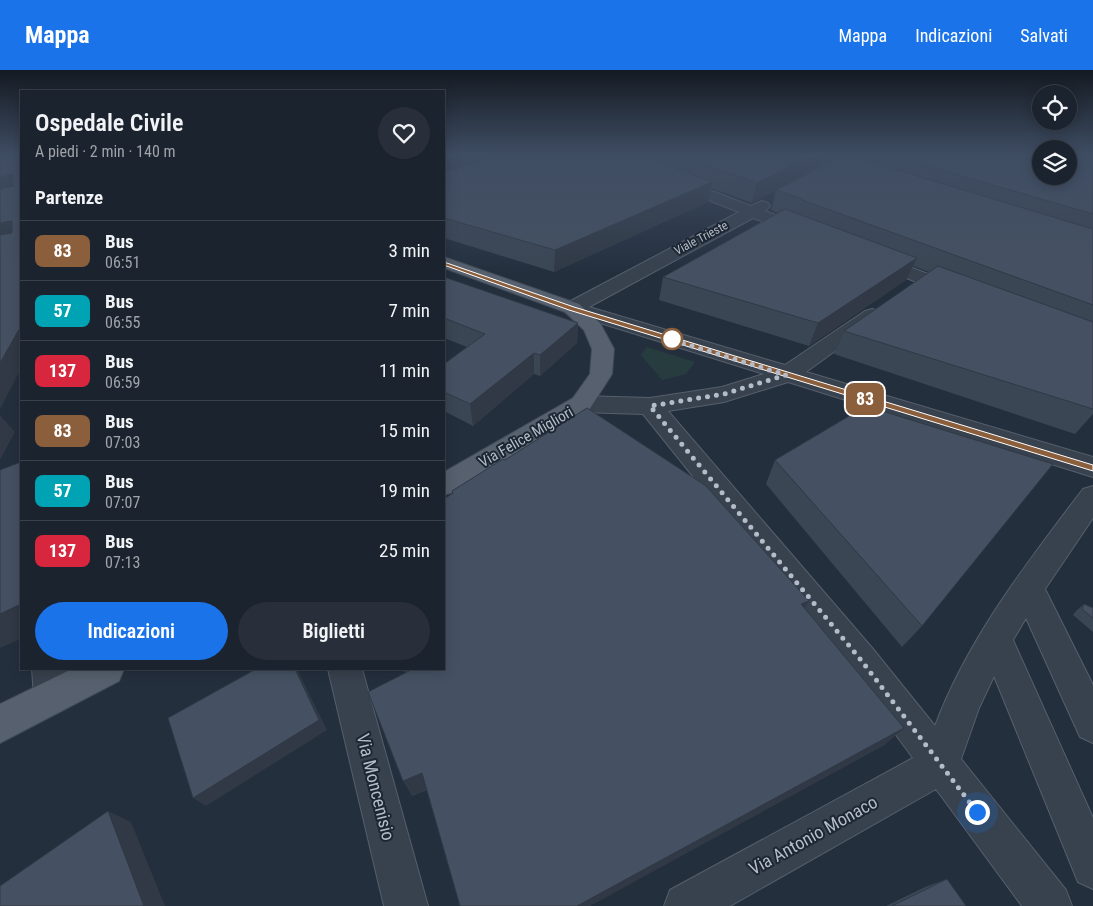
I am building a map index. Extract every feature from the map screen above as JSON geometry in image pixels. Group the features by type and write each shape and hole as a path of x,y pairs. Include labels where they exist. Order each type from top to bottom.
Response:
{"main road":[{"path":"445,262 572,308"},
{"name":"Via Felice Migliori","path":"445,484 581,404 601,374 603,349 593,326 572,308"},
{"path":"0,724 50,683 103,670"}],"street":[{"path":"707,194 817,237"},
{"name":"Viale Trieste","path":"572,308 780,196"},
{"path":"862,254 908,290 969,296"},
{"path":"581,404 650,406 724,394 786,375 908,290"},
{"path":"572,308 786,375 1093,467"},
{"path":"650,406 861,660 1050,906"},
{"path":"940,765 964,697 996,639 1028,588 1093,496"},
{"path":"1028,588 1093,724"},
{"path":"996,639 1093,867"},
{"name":"Via Moncenisio","path":"345,670 406,906"},
{"name":"Via Antonio Monaco","path":"692,904 940,765"}],"green space":[{"path":"647,347 695,362 686,374 662,380 641,355"}],"building":[{"path":"0,194 20,194 20,328 0,363 0,235 12,233 12,221 0,223"},
{"path":"445,194 684,194 555,250 445,218"},
{"path":"788,194 977,194 1093,229 1093,305 802,200"},
{"path":"1024,194 1093,194 1093,214"},
{"path":"785,209 917,258 818,323 663,277"},
{"path":"938,266 1093,322 1093,409 844,331"},
{"path":"445,277 578,323 540,355 534,353 470,404 445,392 445,363 485,334 445,318"},
{"path":"866,406 1053,464 922,626 775,460"},
{"path":"587,408 706,486 809,601 801,604 904,728 577,906 460,906 422,773 403,781 368,692 408,670 445,670 445,498 453,493 452,491 503,459 505,460"},
{"path":"20,462 20,604 0,614 0,470"},
{"path":"1084,604 1093,608 1093,618 1082,609"},
{"path":"254,670 295,670 319,720 193,798 168,718"},
{"path":"108,811 144,906 0,906 0,886"},
{"path":"947,879 966,906 892,906"}],"bus line":[{"name":"83","path":"445,262 572,308 786,375 1093,467"}],"route":[{"path":"672,339 669,339 786,375 724,394 650,406 861,660 977,812"}]}
